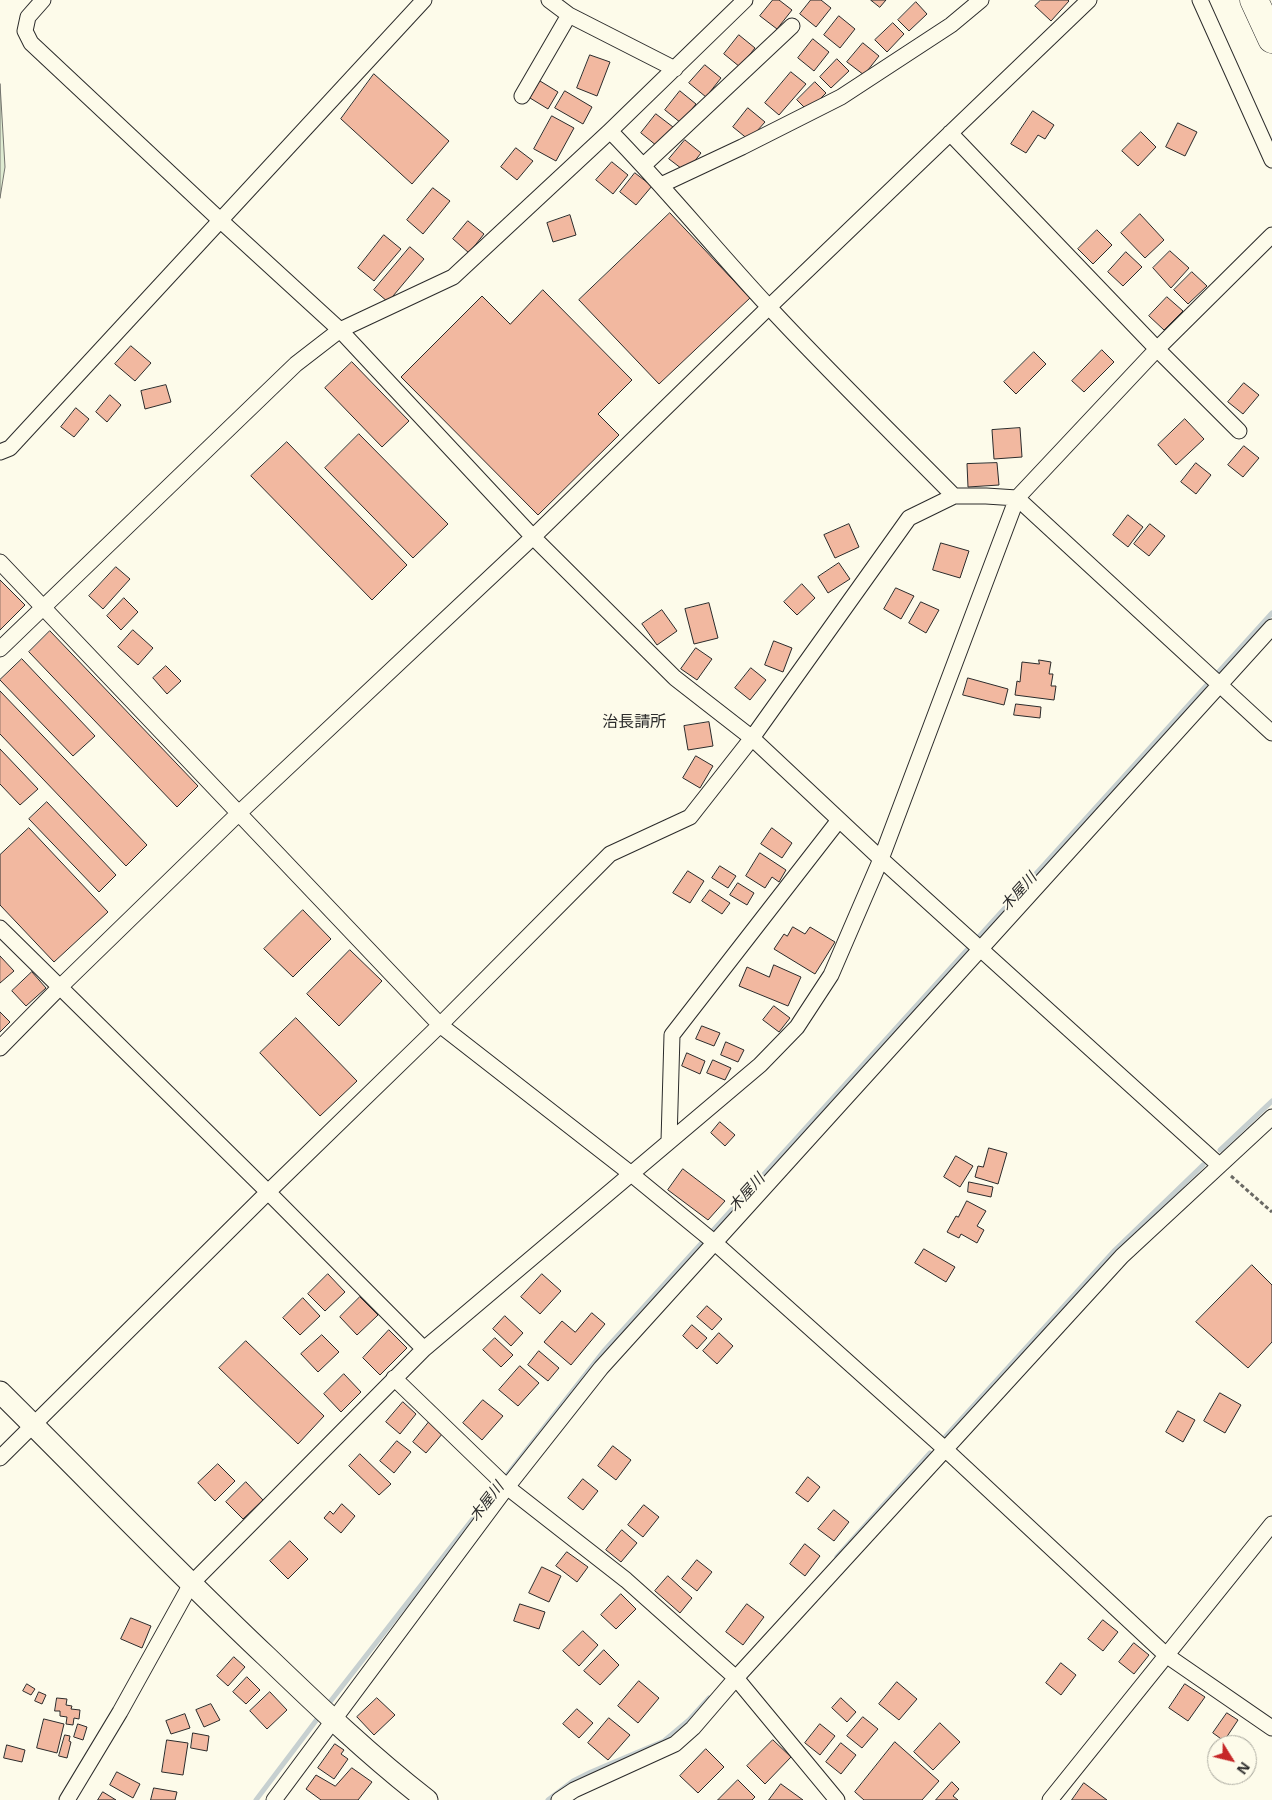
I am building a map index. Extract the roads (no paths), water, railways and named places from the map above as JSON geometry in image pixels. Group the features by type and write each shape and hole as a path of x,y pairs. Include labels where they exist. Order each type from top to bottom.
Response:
{"highway":[{"path":"1254,0 1272,39"}],"street":[{"path":"43,0 28,17 25,31 30,42 221,222 340,330 533,537 675,678 752,738 976,946 1219,1165"},
{"path":"0,452 10,448 221,222 424,0"},
{"path":"549,0 569,15 675,68"},
{"path":"0,649 296,364 340,330 453,277 610,131 745,0"},
{"path":"0,1048 239,813 533,537 1089,0"},
{"path":"1200,0 1272,160"},
{"path":"661,185 742,148 841,97 951,25 979,1"},
{"path":"522,96 569,15"},
{"path":"644,165 792,26"},
{"path":"610,131 644,165 769,307 954,496"},
{"path":"950,133 1157,349 1239,430"},
{"path":"67,1800 120,1712 191,1584 424,1349 760,1065 797,1027 831,975 881,859 1017,498 1157,349 1272,235"},
{"path":"0,1458 268,1192 440,1025 610,854 690,817 752,738 909,518 954,496 1017,498 1272,733"},
{"path":"0,562 440,1025 710,1238 945,1449 1166,1655 1272,1728"},
{"path":"274,1800 326,1713 503,1483 710,1238 1215,682 1272,627"},
{"path":"668,1141 672,1035 839,820"},
{"path":"0,928 424,1349"},
{"path":"559,1800 574,1790 675,1744 694,1728 736,1678 1122,1256 1272,1117"},
{"path":"394,1378 503,1483 626,1580 736,1678 837,1800"},
{"path":"0,1392 191,1584 326,1713 384,1766 427,1800"},
{"path":"1050,1800 1272,1524"}],"waterway":[{"name":"木屋川","path":"326,1707 603,1352 1272,613"},
{"path":"1220,1150 1272,1101"},
{"path":"946,1436 1115,1250 1203,1165"},
{"path":"837,1557 930,1453"},
{"path":"548,1800 573,1781 664,1741 689,1720 709,1698"},
{"name":"木屋川","path":"256,1800 321,1714"}],"district":[{"name":"治長請所","path":"634,722"}]}
